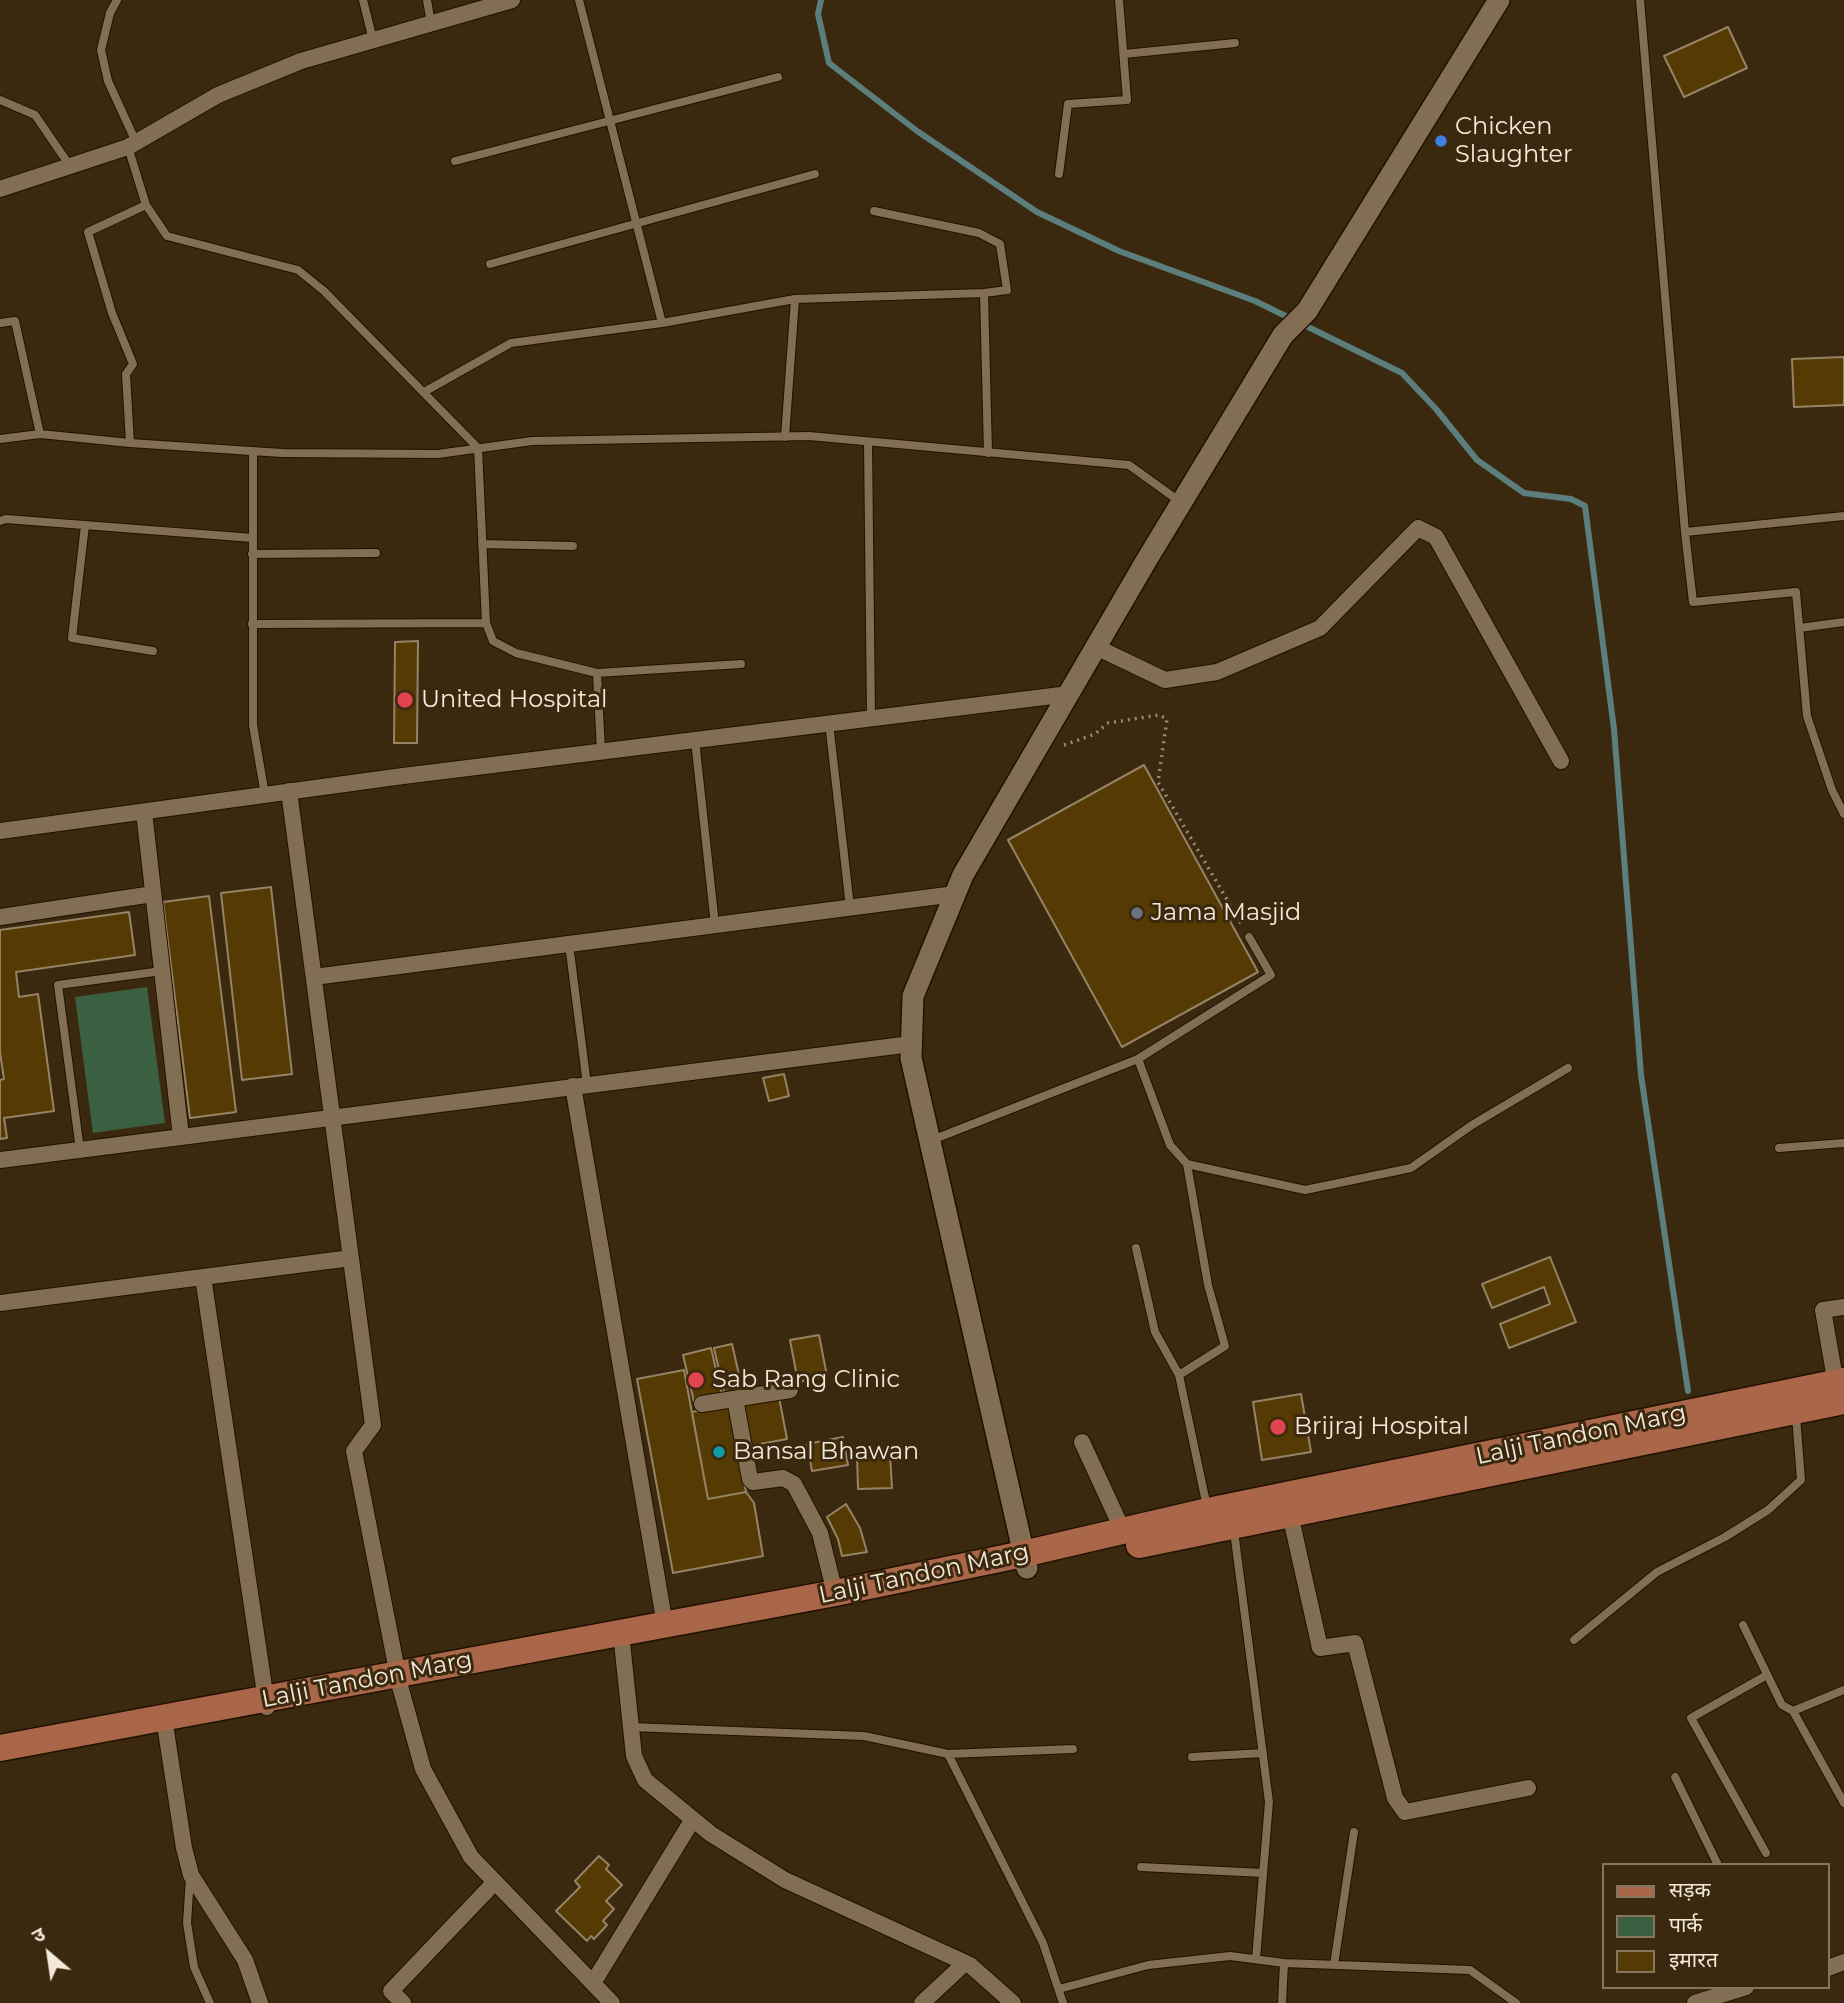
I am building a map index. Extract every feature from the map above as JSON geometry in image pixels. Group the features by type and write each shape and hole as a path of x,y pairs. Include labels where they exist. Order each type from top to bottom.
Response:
{"main road":[{"name":"Lalji Tandon Marg","path":"621,1639 665,1625 1025,1561 1218,1523 1840,1392"},
{"name":"Lalji Tandon Marg","path":"0,1748 165,1723 621,1639 882,1598 1025,1561 1123,1531 1290,1514 1493,1463 1795,1412 1840,1392"},
{"name":"Lalji Tandon Marg","path":"0,1760 165,1723"}],"street":[{"path":"0,189 132,144 218,95 301,61 511,0"},
{"path":"1025,1561 911,1058 913,996 963,875 1096,648 1283,335 1307,311 1499,0"},
{"path":"1096,648 1165,680 1217,673 1320,628 1418,528 1436,537 1561,761"},
{"path":"0,831 601,751 1069,694"},
{"path":"289,791 373,1425 355,1451 398,1680 423,1769 471,1857 612,2003"},
{"path":"144,811 181,1137"},
{"path":"0,917 153,894"},
{"path":"314,977 955,894"},
{"path":"0,1160 911,1044"},
{"path":"580,1086 665,1625"},
{"path":"0,1303 351,1258"},
{"path":"203,1277 267,1705"},
{"path":"1840,1392 1823,1310 1844,1307"},
{"path":"702,1404 790,1390"},
{"path":"735,1399 750,1479 753,1482 783,1478 794,1484 820,1533 835,1593"},
{"path":"1082,1442 1123,1531"},
{"path":"1290,1514 1320,1648 1356,1643 1395,1798 1405,1812 1528,1788"},
{"path":"621,1639 634,1756 645,1780 711,1834 785,1880 965,1963 1013,2003"},
{"path":"165,1723 184,1848 191,1875 246,1960 260,2003"},
{"path":"593,1983 693,1819"},
{"path":"403,2003 391,1991 495,1882"},
{"path":"922,2003 965,1963"},
{"path":"1695,2003 1740,1989"}],"lane":[{"path":"117,0 110,13 102,50 108,81 132,144 146,205 167,236 299,270 324,291 478,448 486,623 494,641 516,653 597,673 741,664"},
{"path":"363,0 373,40"},
{"path":"427,0 431,23"},
{"path":"579,0 662,323"},
{"path":"1059,174 1068,104 1127,100 1119,0"},
{"path":"1640,0 1693,602 1796,592 1807,716 1832,790 1844,814"},
{"path":"1124,54 1235,43"},
{"path":"455,162 778,77"},
{"path":"0,100 35,115 71,166"},
{"path":"490,264 815,174"},
{"path":"130,443 126,374 133,364 112,313 88,232 146,205"},
{"path":"424,393 512,343 662,323 795,299 1007,290 1000,244 979,233 874,211"},
{"path":"984,293 988,453"},
{"path":"785,437 795,299"},
{"path":"0,323 15,321 40,434"},
{"path":"0,439 40,434 253,451 438,454 532,441 809,436 1129,465 1182,502"},
{"path":"868,442 871,718"},
{"path":"253,451 253,725 265,795"},
{"path":"1685,532 1844,516"},
{"path":"0,521 6,519 253,538"},
{"path":"85,525 72,638 153,651"},
{"path":"482,544 573,546"},
{"path":"252,554 376,553"},
{"path":"1800,628 1844,622"},
{"path":"252,624 486,623"},
{"path":"597,673 601,751"},
{"path":"829,723 850,907"},
{"path":"695,740 715,925"},
{"path":"930,1141 1139,1059 1272,975 1249,937"},
{"path":"569,944 580,1086"},
{"path":"80,1150 58,985 162,971"},
{"path":"1139,1059 1170,1145 1187,1164 1208,1285 1225,1346 1179,1375"},
{"path":"1187,1164 1305,1190 1411,1168 1472,1125 1568,1068"},
{"path":"1779,1149 1844,1143"},
{"path":"1136,1248 1155,1332 1179,1375 1218,1523 1263,1753 1269,1802 1256,1959"},
{"path":"1574,1640 1657,1572 1725,1537 1768,1510 1801,1480 1795,1412"},
{"path":"1743,1625 1782,1705 1793,1711 1844,1803"},
{"path":"1766,1853 1691,1718 1767,1675"},
{"path":"1793,1711 1844,1690"},
{"path":"631,1727 864,1736 948,1754 1073,1749"},
{"path":"1192,1757 1263,1753"},
{"path":"948,1754 1044,1943 1063,2003"},
{"path":"1675,1777 1717,1863"},
{"path":"1334,1965 1354,1832"},
{"path":"1141,1867 1263,1873"},
{"path":"191,1875 187,1923 194,1967 210,2003"},
{"path":"1059,1989 1148,1965 1230,1956 1284,1963 1470,1970 1516,2003"},
{"path":"1282,2003 1284,1963"}],"path":[{"path":"1035,752 1095,734 1108,723 1159,715 1167,719 1158,782 1197,853 1249,937"}],"green space":[{"path":"147,987 165,1123 93,1133 75,997"}],"building":[{"path":"1728,27 1747,68 1684,97 1664,56"},
{"path":"1844,357 1844,405 1794,407 1792,359"},
{"path":"418,641 417,743 394,743 395,642"},
{"name":"Jama Masjid","path":"1144,765 1258,972 1122,1047 1008,840"},
{"path":"271,887 292,1074 242,1080 221,893"},
{"path":"209,896 236,1112 190,1118 163,902"},
{"path":"129,912 135,955 16,972 19,997 38,994 54,1111 4,1118 7,1138 0,1139 0,1080 4,1079 0,1053 0,930"},
{"path":"784,1074 789,1096 769,1101 763,1078"},
{"path":"1550,1257 1576,1322 1509,1348 1500,1324 1550,1304 1544,1287 1492,1308 1482,1284"},
{"path":"819,1335 827,1376 798,1382 790,1340"},
{"path":"732,1344 743,1392 725,1396 714,1348"},
{"path":"711,1348 722,1395 694,1402 683,1355"},
{"path":"684,1370 708,1499 746,1492 754,1503 763,1556 673,1573 637,1379"},
{"path":"1301,1394 1311,1452 1262,1460 1253,1402"},
{"path":"779,1397 787,1439 749,1446 742,1404"},
{"name":"Bansal Bhawan","path":"731,1405 746,1492 708,1499 692,1412"},
{"path":"843,1437 848,1465 812,1471 807,1444"},
{"path":"890,1454 892,1488 858,1489 857,1455"},
{"path":"846,1504 860,1528 867,1552 842,1556 838,1539 827,1517"},
{"path":"599,1856 609,1865 606,1869 622,1885 606,1901 614,1909 603,1921 607,1925 594,1939 591,1936 587,1941 556,1911 580,1887 575,1881"}],"waterway":[{"path":"821,0 818,14 829,63 917,131 1037,212 1119,251 1255,301 1402,373 1436,409 1477,460 1524,493 1571,499 1585,506 1614,729 1641,1075 1688,1391"}],"place":[{"name":"Chicken Slaughter","path":"1441,141"},
{"name":"United Hospital","path":"405,700"},
{"name":"Jama Masjid","path":"1137,913"},
{"name":"Sab Rang Clinic","path":"696,1380"},
{"name":"Brijraj Hospital","path":"1278,1427"},
{"name":"Bansal Bhawan","path":"719,1452"}]}
